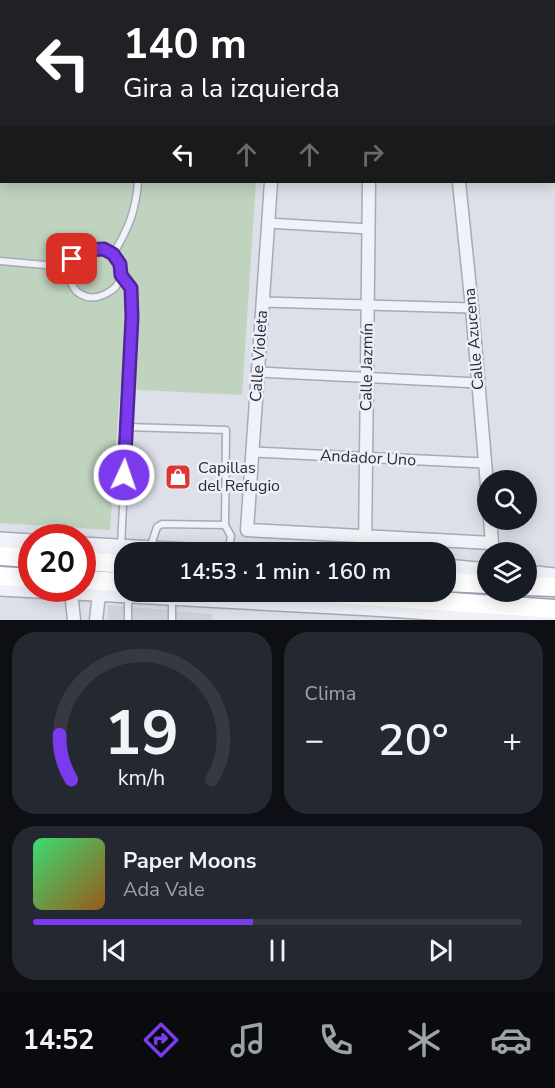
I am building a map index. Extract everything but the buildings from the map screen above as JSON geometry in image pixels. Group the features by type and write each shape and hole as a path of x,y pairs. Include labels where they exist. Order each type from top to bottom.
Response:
{"main road":[{"path":"0,556 18,557"},
{"path":"96,559 114,556"},
{"path":"0,576 18,577"},
{"path":"456,582 477,583"},
{"path":"537,582 555,587"},
{"path":"96,587 114,588"},
{"path":"386,602 519,612 555,609"}],"street":[{"name":"Calle Violeta","path":"271,183 247,530 366,537"},
{"name":"Calle Jazmín","path":"366,542 369,183"},
{"name":"Calle Azucena","path":"459,183 485,470"},
{"path":"268,224 369,229"},
{"path":"263,302 472,308"},
{"path":"258,372 478,383"},
{"name":"Andador Uno","path":"252,452 484,463"},
{"path":"366,537 492,543 491,530"},
{"path":"0,540 18,541"},
{"path":"96,548 114,553"},
{"path":"456,568 477,569"},
{"path":"537,579 555,576"},
{"path":"0,588 18,588"},
{"path":"96,593 114,591"},
{"path":"96,620 99,594"},
{"path":"74,620 76,602"},
{"path":"323,602 374,614 519,612 548,620"}],"lane":[{"path":"113,254 128,229 137,198 138,183"},
{"path":"104,249 113,254 120,264 121,275 118,285 108,294 99,298 87,297 71,282 68,267 72,259 84,250 104,249"},
{"path":"0,261 68,267"},
{"path":"121,275 131,288 132,317 123,542"},
{"path":"127,427 226,430 225,525 231,536 230,542"},
{"path":"152,542 157,527 162,524 225,525"},
{"path":"127,602 128,620"},
{"path":"172,602 172,620"}],"shaded area":[{"path":"108,605 212,614 212,620 108,620"}],"green space":[{"path":"0,183 256,183 242,395 120,389 110,530 96,529 96,524 0,523"}],"place":[{"name":"Capillas del Refugio","path":"178,477"}],"route":[{"path":"72,259 84,250 104,249 113,254 120,264 121,275 131,288 132,317 124,475"}]}
